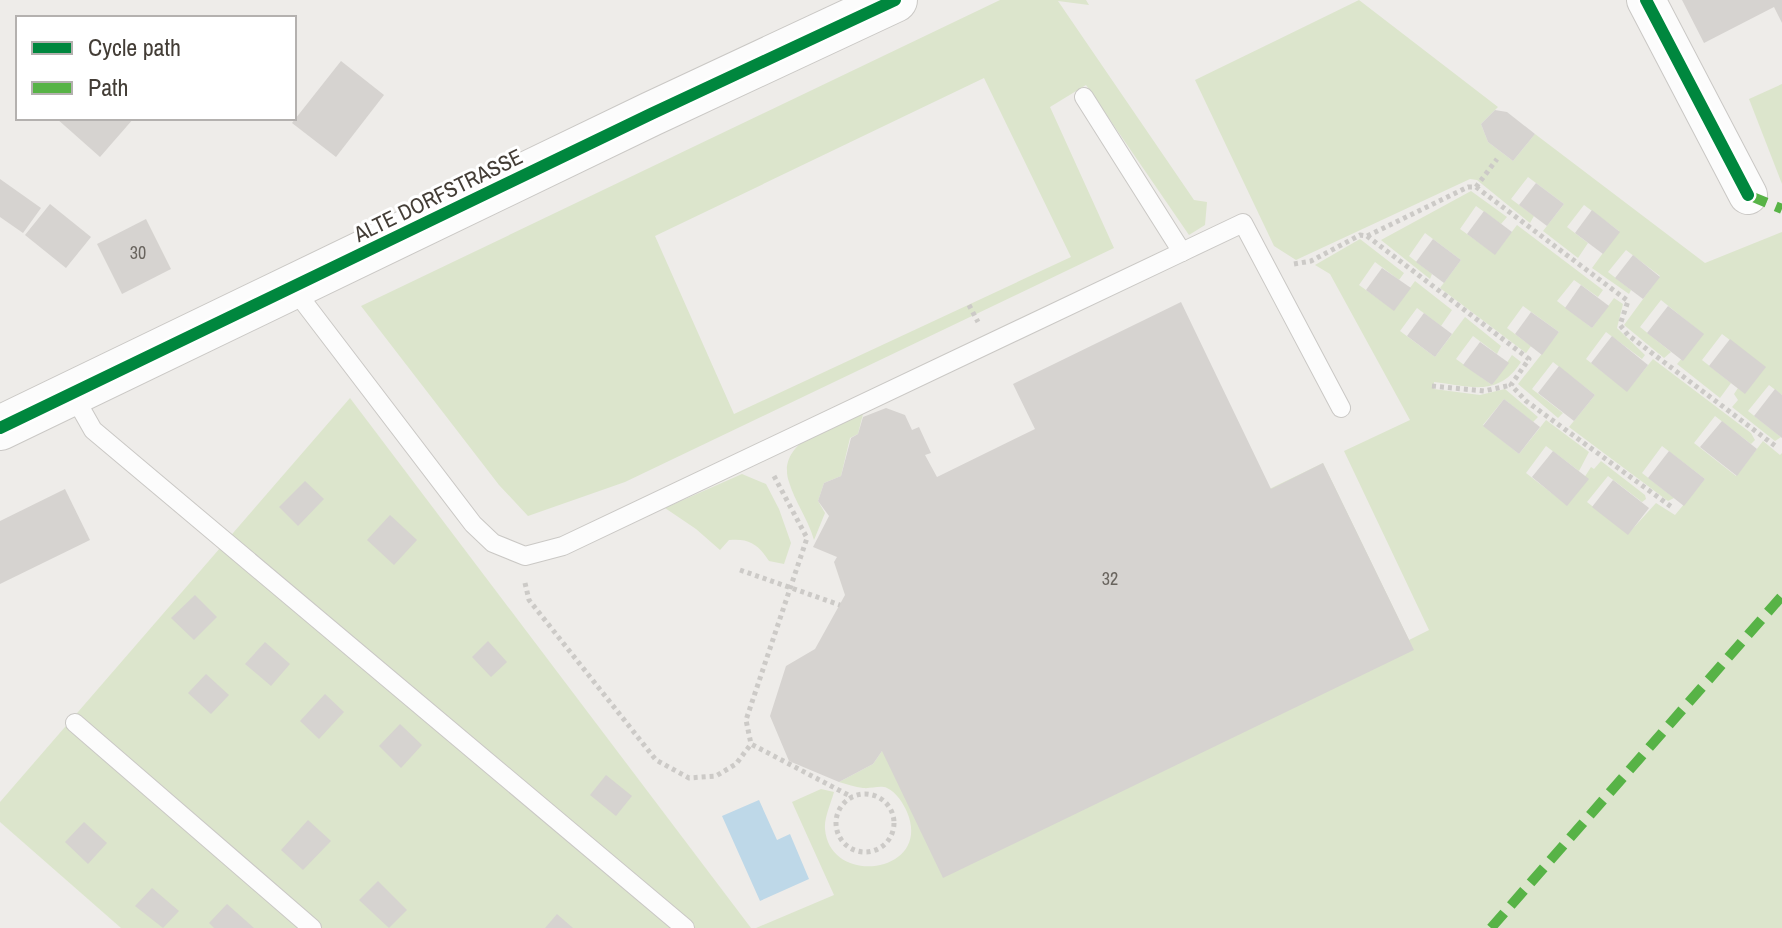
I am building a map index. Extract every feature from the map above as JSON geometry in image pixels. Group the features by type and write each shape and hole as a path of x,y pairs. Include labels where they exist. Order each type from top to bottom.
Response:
{"street":[{"name":"ALTE DORFSTRASSE","path":"0,428 651,114 895,0"},
{"path":"1646,0 1748,195"}],"lane":[{"path":"1084,97 1182,252"},
{"path":"293,288 473,524 493,543 525,556 563,546 762,454 1243,223 1341,408"},
{"path":"72,393 93,430 685,928"},
{"path":"75,723 312,928"}],"path":[{"path":"1476,187 1497,159"},
{"path":"1367,236 1468,187 1476,187 1628,301 1620,325 1628,335 1778,448"},
{"path":"1258,254 1294,264 1302,263 1360,235 1367,236 1529,359 1511,385 1484,391 1432,386"},
{"path":"1511,385 1526,401 1673,508"},
{"path":"525,556 523,575 529,600 656,760 689,778 716,776 736,764 751,744 746,720 807,538 762,454"},
{"path":"740,570 840,605"},
{"path":"751,744 852,797 871,794 882,799 892,811 892,836 881,849 860,853 849,848 837,834 839,808 852,797"}],"green space":[{"path":"1000,0 1086,0 1089,5 1058,1 1194,200 1207,202 1205,225 1189,235 1086,85 1050,107 1114,248 625,482 528,516 499,485 361,306","holes":["984,78 1071,257 734,414 655,236"]},
{"path":"1359,0 1498,107 1481,124 1488,142 1513,161 1535,134 1705,263 1782,232 1782,395 1769,385 1748,411 1781,437 1775,441 1732,407 1738,400 1734,394 1738,388 1745,393 1765,367 1722,334 1702,360 1731,383 1720,398 1677,364 1703,334 1661,300 1640,327 1671,352 1664,358 1624,325 1660,276 1626,250 1608,272 1631,290 1629,294 1592,268 1619,231 1584,205 1567,227 1588,243 1578,258 1543,231 1564,204 1528,177 1511,199 1534,216 1530,223 1477,180 1470,179 1296,260 1274,246 1195,80"},
{"path":"1782,84 1782,184 1749,99"},
{"path":"1471,191 1507,217 1501,224 1476,206 1460,229 1495,254 1517,225 1603,290 1598,297 1574,280 1557,301 1592,328 1614,298 1623,304 1617,328 1645,355 1642,359 1606,332 1586,359 1627,391 1653,359 1751,433 1755,440 1751,444 1715,416 1694,443 1736,476 1763,441 1780,455 1782,453 1782,928 756,928 834,895 792,802 821,789 834,792 825,829 831,848 844,860 860,866 878,866 894,860 906,849 911,833 907,812 897,795 884,787 863,788 839,782 873,764 882,751 858,700 952,643 1323,463 1409,640 1429,630 1344,451 1410,420 1330,274 1315,265 1360,239 1404,273 1399,280 1375,262 1359,285 1394,310 1415,281 1452,310 1441,326 1417,308 1400,331 1435,357 1465,317 1501,346 1497,354 1473,336 1456,359 1492,385 1512,355 1521,362 1503,381 1493,385 1471,387 1434,382 1434,389 1480,395 1505,389 1538,417 1533,422 1504,399 1483,425 1519,454 1546,420 1589,452 1579,471 1546,446 1526,473 1567,505 1591,467 1594,469 1601,461 1645,495 1646,499 1642,502 1608,476 1587,502 1628,534 1656,503 1675,515 1705,479 1662,446 1642,473 1674,498 1668,501 1569,427 1595,395 1553,362 1532,389 1563,413 1558,418 1518,384 1559,332 1523,306 1507,328 1531,346 1526,353 1440,288 1461,260 1425,233 1409,256 1432,274 1430,279 1381,240"},
{"path":"350,398 751,928 121,928 0,822 0,802"},
{"path":"864,410 858,434 850,438 841,476 824,483 818,501 825,513 814,540 789,482 787,468 791,455 811,435"},
{"path":"742,474 766,484 779,509 791,543 784,564 769,561 757,546 748,541 729,540 720,550 665,508"}],"water":[{"path":"759,800 777,840 790,834 809,879 760,901 722,816"}],"building":[{"path":"1682,0 1782,0 1782,23 1774,7 1704,43"},
{"path":"341,61 384,95 336,157 292,123"},
{"path":"1495,110 1507,112 1535,134 1513,161 1488,142 1481,124"},
{"path":"58,120 132,120 100,157"},
{"path":"0,179 41,208 23,233 0,217"},
{"path":"1536,183 1564,204 1547,226 1519,205"},
{"path":"50,204 91,237 66,268 25,235"},
{"path":"1592,210 1620,232 1603,254 1575,233"},
{"path":"1484,211 1512,232 1495,255 1467,234"},
{"path":"146,219 171,269 122,294 97,244"},
{"path":"1433,239 1461,260 1444,283 1416,262"},
{"path":"1633,255 1660,277 1643,299 1615,278"},
{"path":"1382,268 1411,288 1394,311 1366,290"},
{"path":"1581,285 1609,306 1592,328 1565,308"},
{"path":"1181,302 1271,489 1323,463 1414,650 943,878 882,751 873,764 839,782 789,761 770,716 786,666 815,649 845,595 834,562 837,557 813,547 829,516 818,501 824,483 841,476 851,438 858,434 863,417 886,408 905,415 912,430 919,427 931,453 925,455 937,477 1035,429 1013,384"},
{"path":"1668,306 1704,334 1683,361 1647,333"},
{"path":"1531,312 1559,332 1542,355 1515,334"},
{"path":"1424,313 1452,334 1435,357 1407,336"},
{"path":"1612,336 1648,365 1627,392 1591,363"},
{"path":"1730,339 1766,367 1745,394 1709,366"},
{"path":"1480,342 1509,363 1492,385 1463,365"},
{"path":"1559,366 1595,395 1574,421 1538,393"},
{"path":"1775,389 1782,395 1782,438 1754,416"},
{"path":"1504,399 1540,427 1519,454 1483,426"},
{"path":"1722,421 1757,449 1737,476 1700,447"},
{"path":"1553,451 1589,479 1567,506 1532,477"},
{"path":"1669,451 1705,479 1684,506 1648,478"},
{"path":"1613,480 1649,508 1628,535 1592,507"},
{"path":"305,481 324,499 298,526 279,507"},
{"path":"65,489 90,540 0,584 0,521"},
{"path":"390,515 417,540 394,565 367,540"},
{"path":"195,595 217,617 194,640 171,618"},
{"path":"488,641 507,662 491,677 472,657"},
{"path":"265,642 290,664 271,686 245,664"},
{"path":"206,674 229,695 211,714 188,693"},
{"path":"325,694 344,712 319,739 300,721"},
{"path":"400,724 422,745 401,768 379,746"},
{"path":"606,775 632,796 616,816 590,795"},
{"path":"308,820 331,841 303,870 281,850"},
{"path":"84,822 107,843 88,864 65,842"},
{"path":"378,881 407,910 389,928 359,900"},
{"path":"152,888 179,911 163,928 135,906"},
{"path":"227,904 254,928 214,928 209,923"},
{"path":"557,914 573,928 545,928"}],"marked path":[{"path":"1748,195 1782,209"},
{"path":"1491,928 1782,596"}],"cycle path":[{"path":"0,428 651,114 895,0"},
{"path":"1646,0 1748,195"}]}
